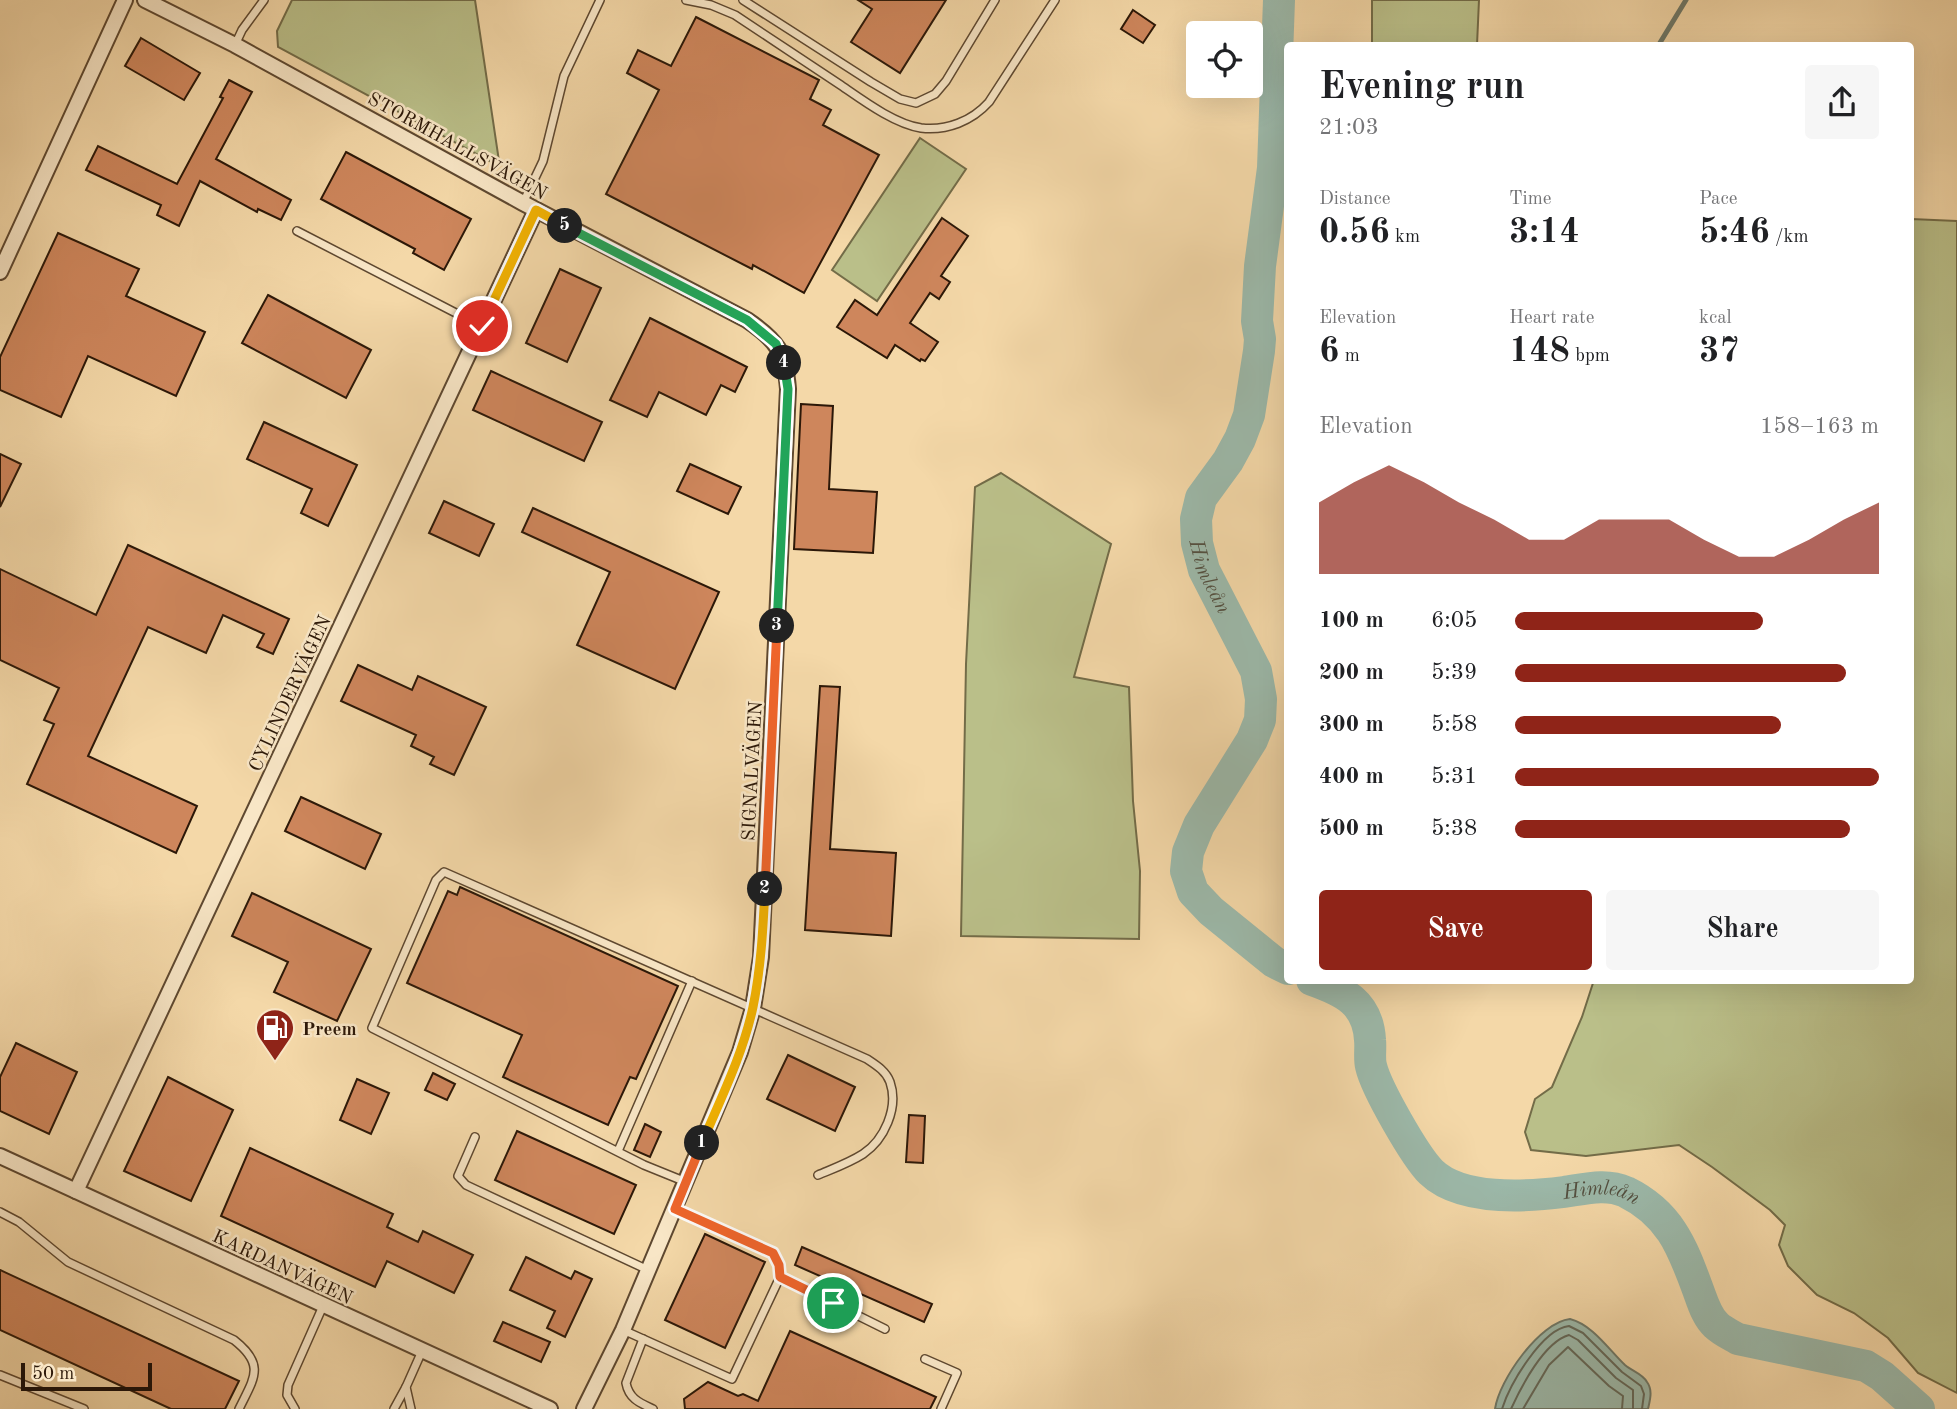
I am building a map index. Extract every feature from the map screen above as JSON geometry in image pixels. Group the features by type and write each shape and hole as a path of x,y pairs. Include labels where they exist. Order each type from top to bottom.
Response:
{"street":[{"path":"0,272 125,0"},
{"name":"STORMHALLSVÄGEN","path":"145,0 235,45 536,210 747,320 765,332 782,353"},
{"name":"CYLINDERVÄGEN","path":"76,1191 536,210"},
{"name":"SIGNALVÄGEN","path":"584,1409 675,1209 740,1052 753,1007 761,957 788,389 782,353"},
{"name":"KARDANVÄGEN","path":"0,1156 422,1351 527,1404 550,1409"}],"lane":[{"path":"235,45 242,30 264,0"},
{"path":"523,203 543,161 564,76 600,0"},
{"path":"685,0 711,5 735,15 870,104 902,122 920,128 959,124 977,115 989,102 1055,0"},
{"path":"743,0 871,82 901,99 916,103 935,94 946,81 995,0"},
{"path":"297,231 482,326"},
{"path":"686,1182 618,1151 372,1028 436,880 444,872 753,1007 867,1059 882,1069 890,1081 891,1107 885,1131 863,1154 818,1175"},
{"path":"618,1151 692,981"},
{"path":"475,1137 458,1176 466,1185 648,1270"},
{"path":"622,1330 732,1379 780,1277 779,1265 773,1253 675,1209"},
{"path":"0,1212 19,1222 68,1262 234,1340 247,1350 256,1364 254,1377 239,1409"},
{"path":"780,1277 885,1329"},
{"path":"295,1409 287,1395 288,1385 323,1306"},
{"path":"643,1339 626,1383 629,1395 653,1409"},
{"path":"394,1409 422,1351"},
{"path":"925,1359 957,1373 942,1409"},
{"path":"0,1375 84,1409"},
{"path":"406,1387 411,1409"}],"green space":[{"path":"292,0 475,0 499,161 493,163 278,47 277,31"},
{"path":"1372,0 1479,0 1477,42 1372,42"},
{"path":"920,138 966,169 877,301 832,270"},
{"path":"1914,219 1957,221 1957,1393 1918,1373 1888,1338 1854,1313 1817,1295 1788,1266 1779,1245 1785,1225 1770,1210 1679,1145 1586,1156 1531,1150 1525,1132 1535,1099 1552,1087 1582,1017 1593,984 1914,984"},
{"path":"1001,473 1111,544 1074,677 1129,687 1133,801 1140,871 1139,939 961,936 966,664 975,487"}],"water":[{"path":"1570,1319 1593,1332 1625,1365 1645,1379 1650,1392 1648,1409 1495,1409 1504,1383 1523,1354 1546,1330"}],"building":[{"path":"858,0 946,0 900,73 851,42 872,9"},
{"path":"1133,10 1155,25 1143,43 1121,29"},
{"path":"696,17 819,80 810,99 831,110 823,125 879,155 804,293 753,265 752,269 606,194 659,90 627,73 638,50 671,66"},
{"path":"141,38 200,73 184,100 125,66"},
{"path":"229,80 252,92 216,159 291,200 281,220 258,209 257,212 200,181 179,226 157,215 161,205 86,170 98,146 177,184 223,98 220,97"},
{"path":"346,152 471,219 444,270 413,253 415,249 321,199"},
{"path":"942,218 968,236 941,276 950,282 939,299 930,293 910,323 938,342 925,361 920,361 895,345 887,358 837,327 855,300 877,315"},
{"path":"58,233 139,269 126,296 205,332 176,396 88,356 61,417 0,390 0,357"},
{"path":"560,269 601,288 567,362 526,343"},
{"path":"268,295 371,350 346,398 242,343"},
{"path":"650,318 747,367 735,392 721,385 706,415 659,392 647,417 610,400"},
{"path":"491,371 602,422 584,461 473,410"},
{"path":"801,404 833,406 829,489 877,492 873,553 794,549"},
{"path":"264,422 357,465 328,526 301,513 312,489 247,459"},
{"path":"0,454 21,464 0,507"},
{"path":"690,464 741,487 728,514 677,491"},
{"path":"444,501 494,524 479,556 429,533"},
{"path":"533,508 719,592 675,689 577,645 610,572 522,532"},
{"path":"128,545 289,619 273,654 257,647 264,634 223,615 206,653 148,627 88,756 197,806 176,853 27,784 54,724 44,720 59,688 0,660 0,569 96,615"},
{"path":"358,665 412,690 418,676 486,707 454,775 430,764 434,757 411,746 416,735 341,701"},
{"path":"820,686 840,687 830,849 896,853 891,936 805,930"},
{"path":"301,797 381,834 365,869 285,831"},
{"path":"460,887 678,986 636,1079 630,1077 608,1125 503,1077 522,1035 407,983 448,891 457,895"},
{"path":"252,893 371,949 337,1021 274,992 288,962 232,936"},
{"path":"16,1043 77,1072 49,1134 0,1111 0,1077"},
{"path":"788,1055 855,1087 835,1131 767,1099"},
{"path":"433,1073 455,1084 447,1100 425,1090"},
{"path":"168,1077 233,1110 191,1201 124,1171"},
{"path":"357,1079 389,1093 371,1134 340,1120"},
{"path":"909,1115 925,1116 923,1163 906,1162"},
{"path":"645,1124 661,1132 650,1157 634,1150"},
{"path":"517,1131 636,1185 614,1234 495,1180"},
{"path":"250,1148 393,1214 387,1227 418,1242 423,1231 473,1255 454,1293 387,1261 375,1287 221,1216"},
{"path":"705,1234 765,1262 725,1348 665,1320"},
{"path":"802,1247 932,1304 924,1322 795,1265"},
{"path":"526,1257 571,1279 575,1271 592,1279 565,1337 547,1328 555,1311 510,1290"},
{"path":"0,1270 239,1381 225,1409 171,1409 0,1330"},
{"path":"503,1322 550,1342 541,1362 494,1341"},
{"path":"790,1331 936,1397 930,1409 685,1409 684,1399 708,1382 738,1396 743,1394 758,1401"}],"waterway":[{"name":"Himleån","path":"1279,0 1273,168 1260,266 1257,321 1259,351 1249,415 1228,461 1201,498 1196,519 1197,543 1204,570 1256,671 1261,699 1260,720 1252,740 1199,825 1188,852 1186,871 1193,892 1211,911 1274,962 1284,967"},
{"path":"1660,42 1686,0"},
{"path":"1273,168 1284,170"},
{"name":"Himleån","path":"1322,984 1343,994 1359,1007 1368,1027 1371,1066 1380,1090 1416,1152 1431,1172 1459,1188 1494,1195 1531,1195 1603,1187 1626,1192 1653,1210 1672,1232 1686,1258 1707,1312 1721,1329 1738,1339 1866,1366 1882,1376 1919,1409"}],"place":[{"name":"Preem","path":"275,1062"}],"route":[{"path":"482,326 536,210 747,320 765,332 782,353 788,389 761,957 753,1007 740,1052 675,1209 773,1253 779,1265 780,1277 833,1303"}]}
